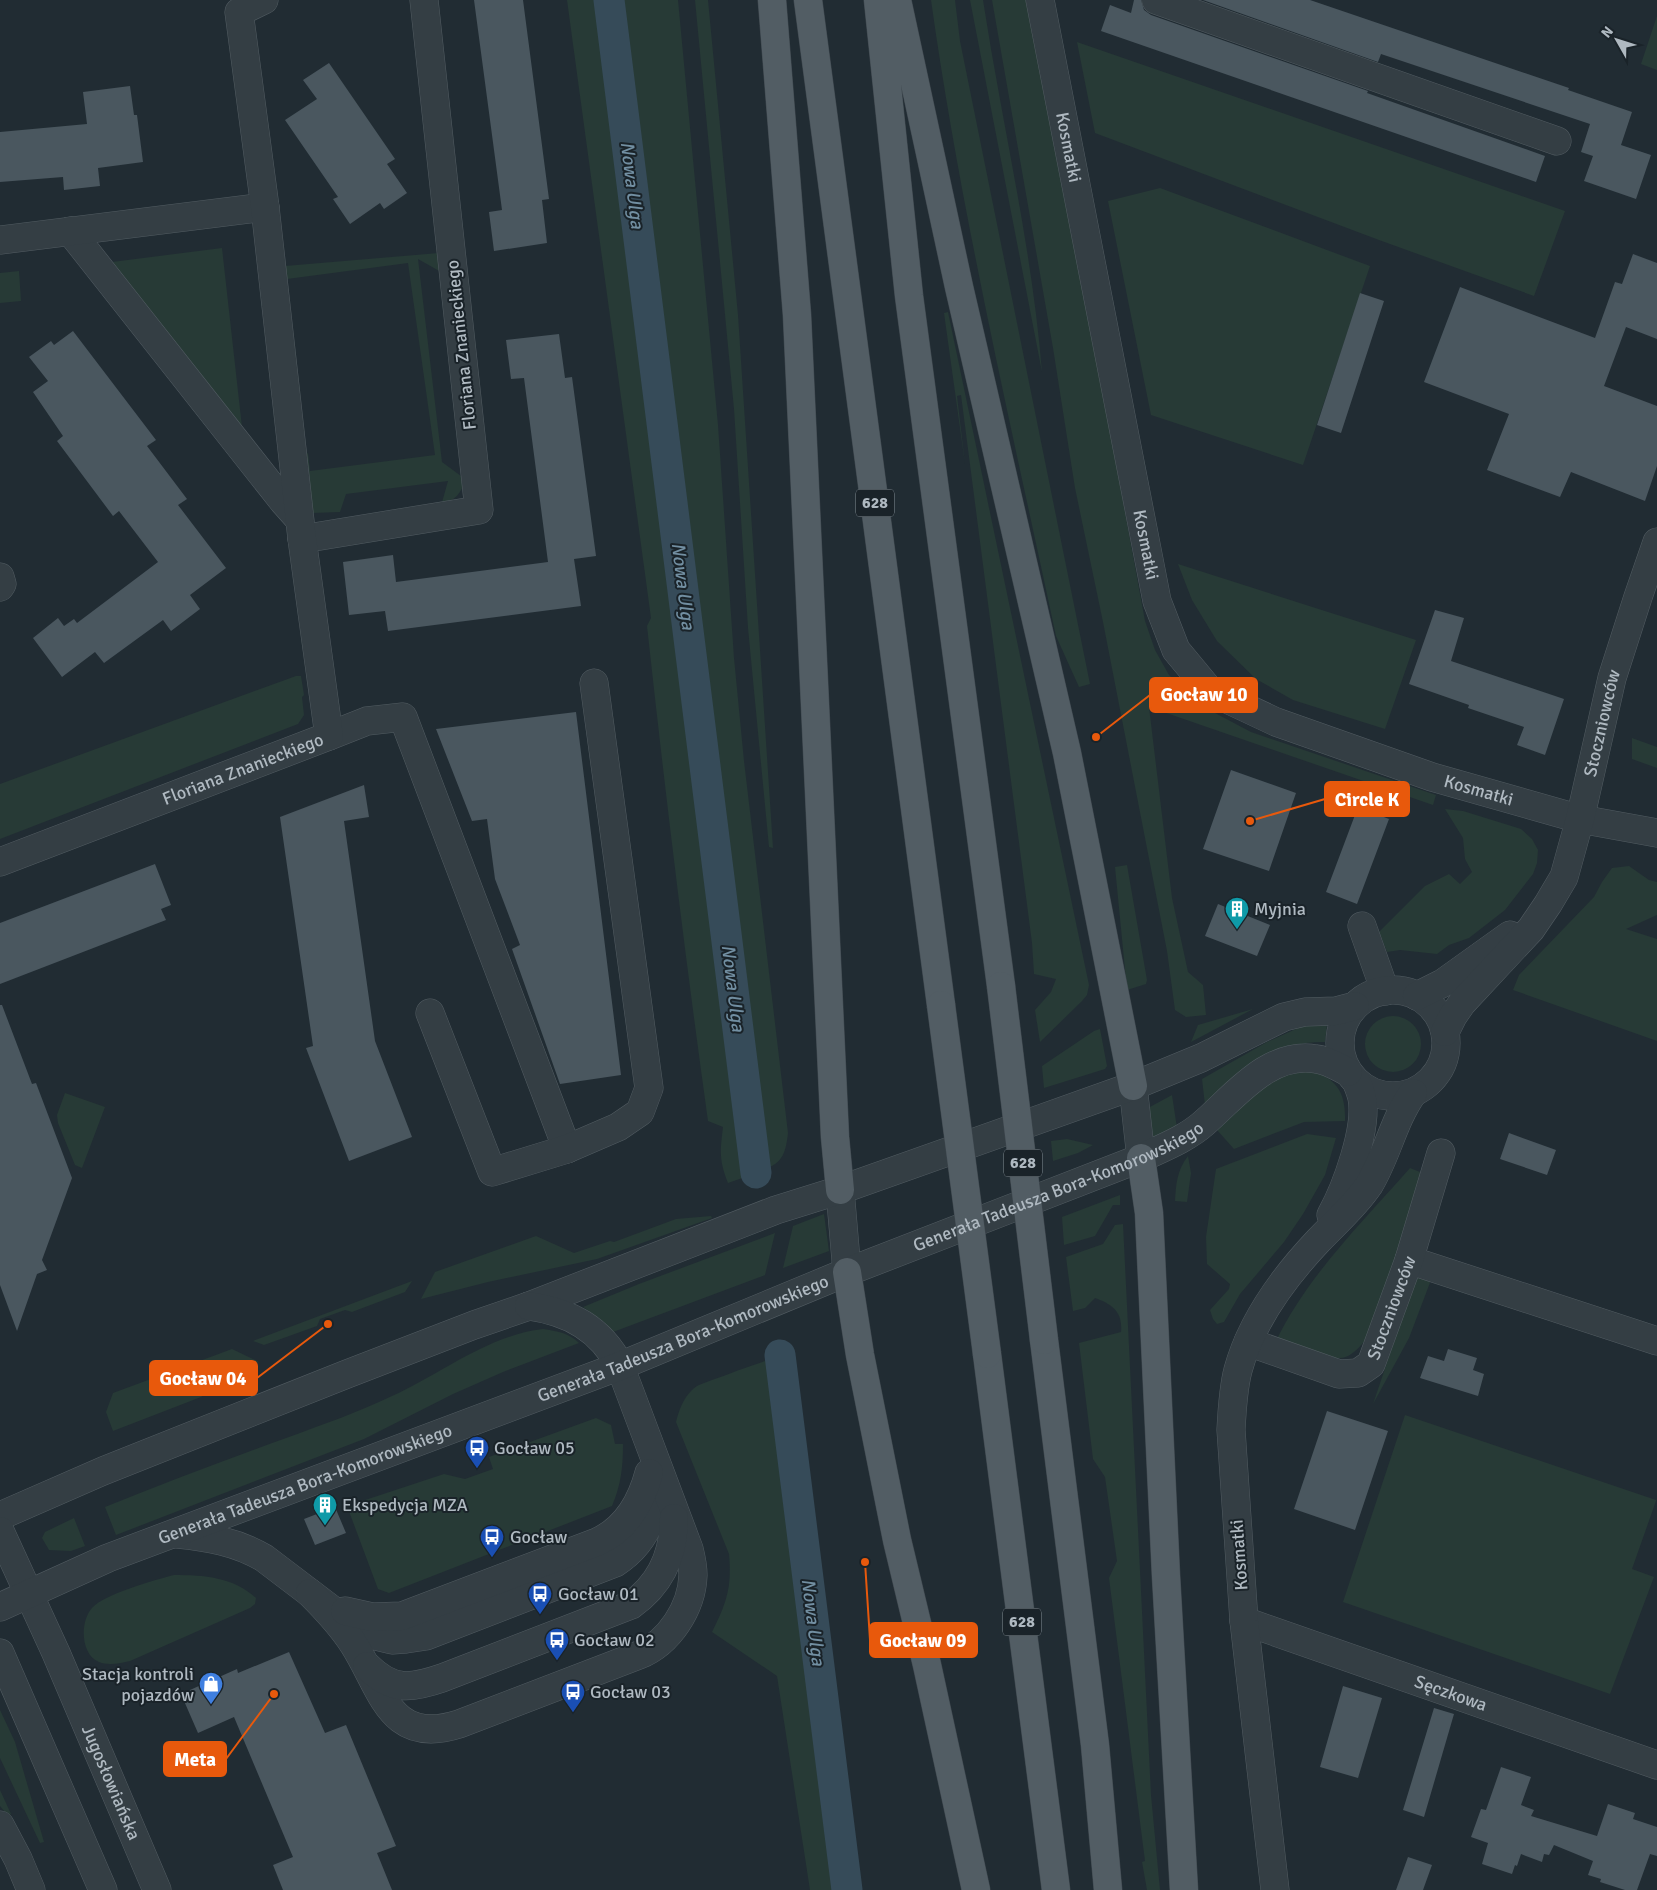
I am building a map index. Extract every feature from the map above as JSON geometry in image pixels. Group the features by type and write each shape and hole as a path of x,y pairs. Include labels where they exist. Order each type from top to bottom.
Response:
{"main road":[{"path":"772,0 797,315 835,1137 840,1190"},
{"name":"628","path":"808,0 1056,1890"},
{"name":"628","path":"878,0 909,296 1001,986 1095,1745"},
{"path":"897,0 959,287 1066,753 1133,1086"},
{"path":"1141,1158 1149,1213 1166,1576 1184,1890"},
{"path":"847,1272 860,1355 897,1540 927,1665 976,1890"},
{"path":"1095,1745 1108,1890"},
{"path":"1095,1745 1125,1890"}],"street":[{"name":"Floriana Znanieckiego","path":"0,862 329,736 300,529 265,207 239,12 264,0"},
{"name":"Floriana Znanieckiego","path":"300,529 479,510 424,0"},
{"name":"Kosmatki","path":"1040,0 1157,601 1176,650 1210,691 1276,722 1432,777 1580,819 1657,833"},
{"path":"1156,0 1557,141"},
{"path":"0,240 265,207"},
{"path":"70,231 283,501 300,529"},
{"name":"Stoczniowców","path":"1445,1032 1462,1003 1531,929 1564,877 1580,819 1612,678 1657,542"},
{"path":"0,577 2,584 0,587"},
{"path":"430,1013 492,1172 567,1149 618,1127 640,1112 649,1088 594,683"},
{"path":"329,736 367,721 403,716 567,1149"},
{"name":"Stoczniowców","path":"1417,996 1443,982 1495,947 1548,904"},
{"path":"1362,926 1384,991"},
{"path":"1384,991 1401,991 1417,996 1431,1006 1440,1018 1445,1032 1446,1047 1443,1061 1436,1074 1426,1085 1413,1093 1384,1096 1370,1092 1352,1078 1342,1060 1341,1033 1346,1019 1355,1006 1368,996 1384,991"},
{"path":"0,1516 94,1474 474,1325 529,1306 776,1210 840,1190 1133,1086 1194,1061 1284,1017 1305,1012 1336,1012 1355,1006"},
{"name":"Generała Tadeusza Bora-Komorowskiego","path":"0,1607 108,1558 620,1366 847,1272 1141,1158 1186,1136 1204,1124 1230,1097 1252,1078 1274,1066 1303,1058 1317,1059 1352,1078"},
{"name":"Kosmatki","path":"1316,1243 1349,1176 1356,1150 1362,1118 1362,1099 1352,1078"},
{"path":"1133,1086 1141,1158"},
{"name":"Kosmatki","path":"1275,1890 1244,1621 1231,1430 1232,1400 1236,1377 1248,1342 1264,1311 1316,1243 1348,1211 1368,1186 1382,1162 1403,1107 1413,1093"},
{"name":"Stoczniowców","path":"1248,1342 1339,1374 1358,1373 1371,1364 1409,1260 1441,1153"},
{"path":"840,1190 847,1272"},
{"path":"1409,1260 1657,1341"},
{"path":"310,1593 338,1622 365,1663 384,1701 392,1711 411,1725 424,1729 438,1730 459,1724 649,1651 670,1632 687,1603 692,1588 692,1562 673,1504 620,1366 607,1344 592,1330 560,1313 529,1306"},
{"path":"173,1533 207,1537 234,1544 253,1552 264,1558 358,1628 371,1634 392,1640 426,1636 615,1563 626,1556 647,1529 655,1511 658,1493 655,1459"},
{"path":"365,1663 381,1678 391,1683 402,1686 414,1686 442,1678 631,1605 654,1586 671,1553 674,1535 673,1504"},
{"name":"Jugosłowiańska","path":"0,1532 30,1594 157,1890"},
{"name":"Sęczkowa","path":"1244,1621 1657,1765"},
{"path":"0,1653 103,1890"},
{"path":"0,1825 18,1859 31,1890"}],"green space":[{"path":"567,0 595,0 656,450 671,585 748,1176 728,1183 721,1156 723,1127 708,1121 661,750 647,626 651,618"},
{"path":"616,0 678,0 718,425 734,658 744,761 788,1133 785,1151 782,1156 775,1164 764,1169 668,398"},
{"path":"695,0 708,0 738,315 773,848 769,847 748,628 734,409"},
{"path":"931,0 955,0 960,41 1090,684 1079,687 1056,636 972,240 943,80"},
{"path":"970,0 983,0 1024,232 1042,372"},
{"path":"992,0 1026,0 1100,376 1145,621 1155,650 1169,675 1198,704 1251,732 1436,795 1433,805 1149,707 1172,898 1188,972 1203,985 1206,1015 1186,1017 1175,1010 1167,951 1075,488 1053,348"},
{"path":"1657,16 1657,70 1641,64"},
{"path":"1077,42 1565,211 1534,296 1095,133"},
{"path":"1160,188 1370,266 1303,465 1151,415 1108,201"},
{"path":"222,248 243,436 112,262"},
{"path":"439,253 441,272 418,259 442,462 465,479 462,489 454,499 441,506 448,481 346,494 340,512 312,513 302,455 308,453 310,471 435,455 408,263 287,279 301,403 296,403 280,270 285,266"},
{"path":"19,271 21,301 0,303 0,273"},
{"path":"948,312 1089,985 1087,995 1082,1001 1040,1042 1035,1010 1051,992 1056,979 1034,974 1032,943 961,395 957,396 965,464 944,313"},
{"path":"1178,564 1416,640 1385,729 1293,700 1256,679 1217,641 1192,600"},
{"path":"296,676 301,676 304,695 302,697 304,715 298,724 0,839 0,784"},
{"path":"1632,738 1657,747 1657,768 1632,759"},
{"path":"1445,809 1463,811 1521,829 1532,839 1538,850 1537,863 1533,874 1505,910 1469,938 1449,945 1437,954 1400,950 1387,952 1379,932 1425,886 1449,874 1460,884 1472,872 1465,859 1463,838"},
{"path":"1127,865 1147,980 1146,984 1127,990 1115,867"},
{"path":"1629,866 1649,880 1657,882 1657,915 1626,929 1657,939 1657,1041 1513,990 1519,975 1594,897 1612,868"},
{"path":"1253,1009 1191,1042 1198,1025"},
{"path":"1387,1016 1399,1016 1413,1024 1421,1038 1419,1055 1413,1064 1399,1072 1387,1072 1377,1067 1370,1060 1365,1050 1365,1038 1370,1028 1377,1021"},
{"path":"1309,1023 1327,1024 1325,1042 1303,1043 1281,1049 1260,1058 1236,1074 1205,1105 1202,1079 1267,1042"},
{"path":"1100,1029 1107,1066 1105,1069 1044,1088 1042,1066 1094,1031"},
{"path":"1311,1070 1327,1078 1338,1088 1344,1102 1345,1121 1304,1122 1234,1149 1217,1130 1261,1088 1286,1074"},
{"path":"65,1093 105,1107 82,1168 75,1165 58,1123 57,1115"},
{"path":"1172,1095 1177,1128 1152,1142 1148,1108"},
{"path":"1307,1134 1336,1138 1325,1175 1303,1214 1284,1242 1240,1294 1224,1322 1217,1324 1210,1310 1229,1289 1230,1284 1207,1264 1206,1237 1216,1169"},
{"path":"1067,1139 1093,1145 1078,1153 1053,1161 1051,1141"},
{"path":"1188,1156 1191,1173 1187,1202 1175,1201 1179,1172"},
{"path":"1410,1168 1425,1174 1368,1337 1354,1352 1341,1358 1322,1357 1275,1343 1303,1295 1319,1273 1354,1230"},
{"path":"1120,1195 1120,1205 1113,1205 1095,1236 1064,1245 1062,1217"},
{"path":"824,1214 829,1251 783,1268 793,1226"},
{"path":"711,1216 712,1218 597,1259 488,1282 421,1299 435,1272 536,1236 574,1253 610,1241 614,1242 676,1219"},
{"path":"1123,1224 1151,1795 1160,1890 1147,1890 1142,1862 1145,1861 1109,1578 1117,1561 1105,1477 1093,1459 1079,1343 1121,1332 1121,1325 1115,1310 1107,1303 1095,1298 1085,1308 1073,1311 1066,1257 1103,1244 1115,1225"},
{"path":"775,1233 765,1275 613,1332 604,1322 583,1307 639,1284"},
{"path":"1416,1277 1431,1280 1409,1338 1373,1404"},
{"path":"412,1281 405,1292 352,1312 345,1310 320,1319 317,1326 264,1345 253,1341"},
{"path":"543,1329 567,1335 579,1343 503,1372 453,1394 364,1439 116,1535 105,1507 354,1413 410,1387 484,1347 503,1339"},
{"path":"232,1349 259,1362 201,1397 113,1431 106,1412 113,1393"},
{"path":"772,1359 839,1890 810,1890 777,1676 712,1632 721,1612 729,1585 729,1554 676,1422 684,1401 697,1386"},
{"path":"1405,1415 1656,1500 1657,1498 1632,1569 1654,1577 1610,1694 1343,1602"},
{"path":"596,1418 611,1425 615,1444 623,1444 621,1476 612,1506 389,1593 378,1589 347,1506 444,1474 465,1479 493,1469 489,1457"},
{"path":"74,1518 85,1546 71,1551 49,1550 42,1538 45,1532"},
{"path":"174,1575 207,1577 228,1581 256,1598 255,1604 250,1608 130,1661 107,1664 93,1658 85,1645 84,1637 85,1621 92,1608 118,1593"},
{"path":"0,1710 15,1742 44,1842 40,1843 0,1758"},
{"path":"0,1790 11,1814 8,1816 0,1806"}],"building":[{"path":"474,0 523,0 549,199 542,200 547,243 494,251 489,212 502,210"},
{"path":"1134,0 1141,0 1144,10 1151,15 1368,91 1367,93 1545,156 1536,182 1101,31 1110,5 1131,13"},
{"path":"1203,0 1310,0 1569,88 1568,90 1632,112 1621,145 1651,155 1636,199 1584,181 1593,156 1581,152 1590,124 1381,54 1378,62"},
{"path":"329,63 395,159 387,164 407,193 384,209 380,203 350,224 333,199 338,197 285,120 317,99 303,80"},
{"path":"130,86 134,115 137,115 143,162 98,168 100,186 64,190 63,177 0,182 0,132 87,124 83,92"},
{"path":"1633,254 1657,263 1657,339 1626,327 1604,386 1657,406 1657,466 1645,501 1571,472 1560,497 1487,470 1509,414 1424,382 1460,287 1595,338 1615,282 1622,284"},
{"path":"1360,293 1384,301 1341,433 1317,425"},
{"path":"73,331 156,440 147,446 187,499 178,505 226,568 190,595 200,609 171,631 163,620 104,663 95,652 62,677 33,638 58,618 64,626 74,619 77,623 158,562 119,511 113,516 57,441 63,436 33,392 48,381 29,357 51,341 54,345"},
{"path":"559,334 565,378 572,377 596,556 574,559 581,606 388,631 385,611 349,615 343,562 393,555 396,582 548,562 524,378 511,379 506,340"},
{"path":"1435,610 1464,618 1451,661 1564,699 1545,755 1517,745 1524,727 1468,708 1469,705 1409,684"},
{"path":"576,712 621,1075 560,1084 512,949 520,945 495,879 487,819 472,821 436,729"},
{"path":"1231,770 1296,793 1269,871 1203,849"},
{"path":"364,785 369,817 344,821 375,1041 412,1137 349,1161 306,1048 313,1046 280,817"},
{"path":"1358,807 1389,819 1357,904 1326,892"},
{"path":"155,864 171,905 161,909 166,920 0,984 0,923"},
{"name":"Myjnia","path":"1218,904 1270,925 1257,956 1205,936"},
{"path":"0,1005 2,1005 32,1084 36,1083 72,1178 42,1260 47,1270 37,1274 17,1331 0,1285"},
{"path":"1509,1133 1556,1150 1547,1175 1500,1159"},
{"path":"1448,1349 1477,1358 1473,1370 1484,1374 1478,1396 1420,1378 1428,1356 1444,1361"},
{"path":"1327,1411 1388,1431 1355,1530 1294,1509"},
{"name":"Ekspedycja MZA","path":"335,1507 346,1533 315,1545 304,1519"},
{"path":"289,1652 325,1733 346,1725 396,1846 377,1853 392,1890 283,1890 273,1865 293,1857 234,1717 198,1733 181,1694 237,1669 238,1673"},
{"path":"1343,1686 1382,1698 1358,1778 1320,1767"},
{"path":"1434,1708 1454,1714 1424,1817 1403,1810"},
{"path":"1501,1767 1531,1777 1521,1805 1534,1810 1531,1816 1597,1836 1608,1804 1635,1813 1633,1819 1657,1827 1657,1856 1650,1854 1637,1890 1625,1890 1600,1882 1601,1879 1588,1875 1593,1861 1554,1845 1549,1855 1544,1854 1542,1862 1521,1854 1512,1874 1482,1864 1488,1843 1471,1837 1481,1809 1486,1810"},
{"path":"1408,1857 1432,1865 1423,1890 1396,1890"}],"waterway":[{"name":"Nowa Ulga","path":"609,0 756,1173"},
{"name":"Nowa Ulga","path":"780,1355 847,1890"}],"place":[{"name":"Gocław 10","path":"1096,737"},
{"name":"Circle K","path":"1250,821"},
{"name":"Myjnia","path":"1237,930"},
{"name":"Gocław 04","path":"328,1324"},
{"name":"Gocław 05","path":"477,1469"},
{"name":"Ekspedycja MZA","path":"325,1526"},
{"name":"Gocław","path":"492,1558"},
{"name":"Gocław 09","path":"865,1562"},
{"name":"Gocław 01","path":"540,1615"},
{"name":"Gocław 02","path":"557,1661"},
{"name":"Meta","path":"274,1694"},
{"name":"Stacja kontroli pojazdów","path":"211,1705"},
{"name":"Gocław 03","path":"573,1713"}]}
